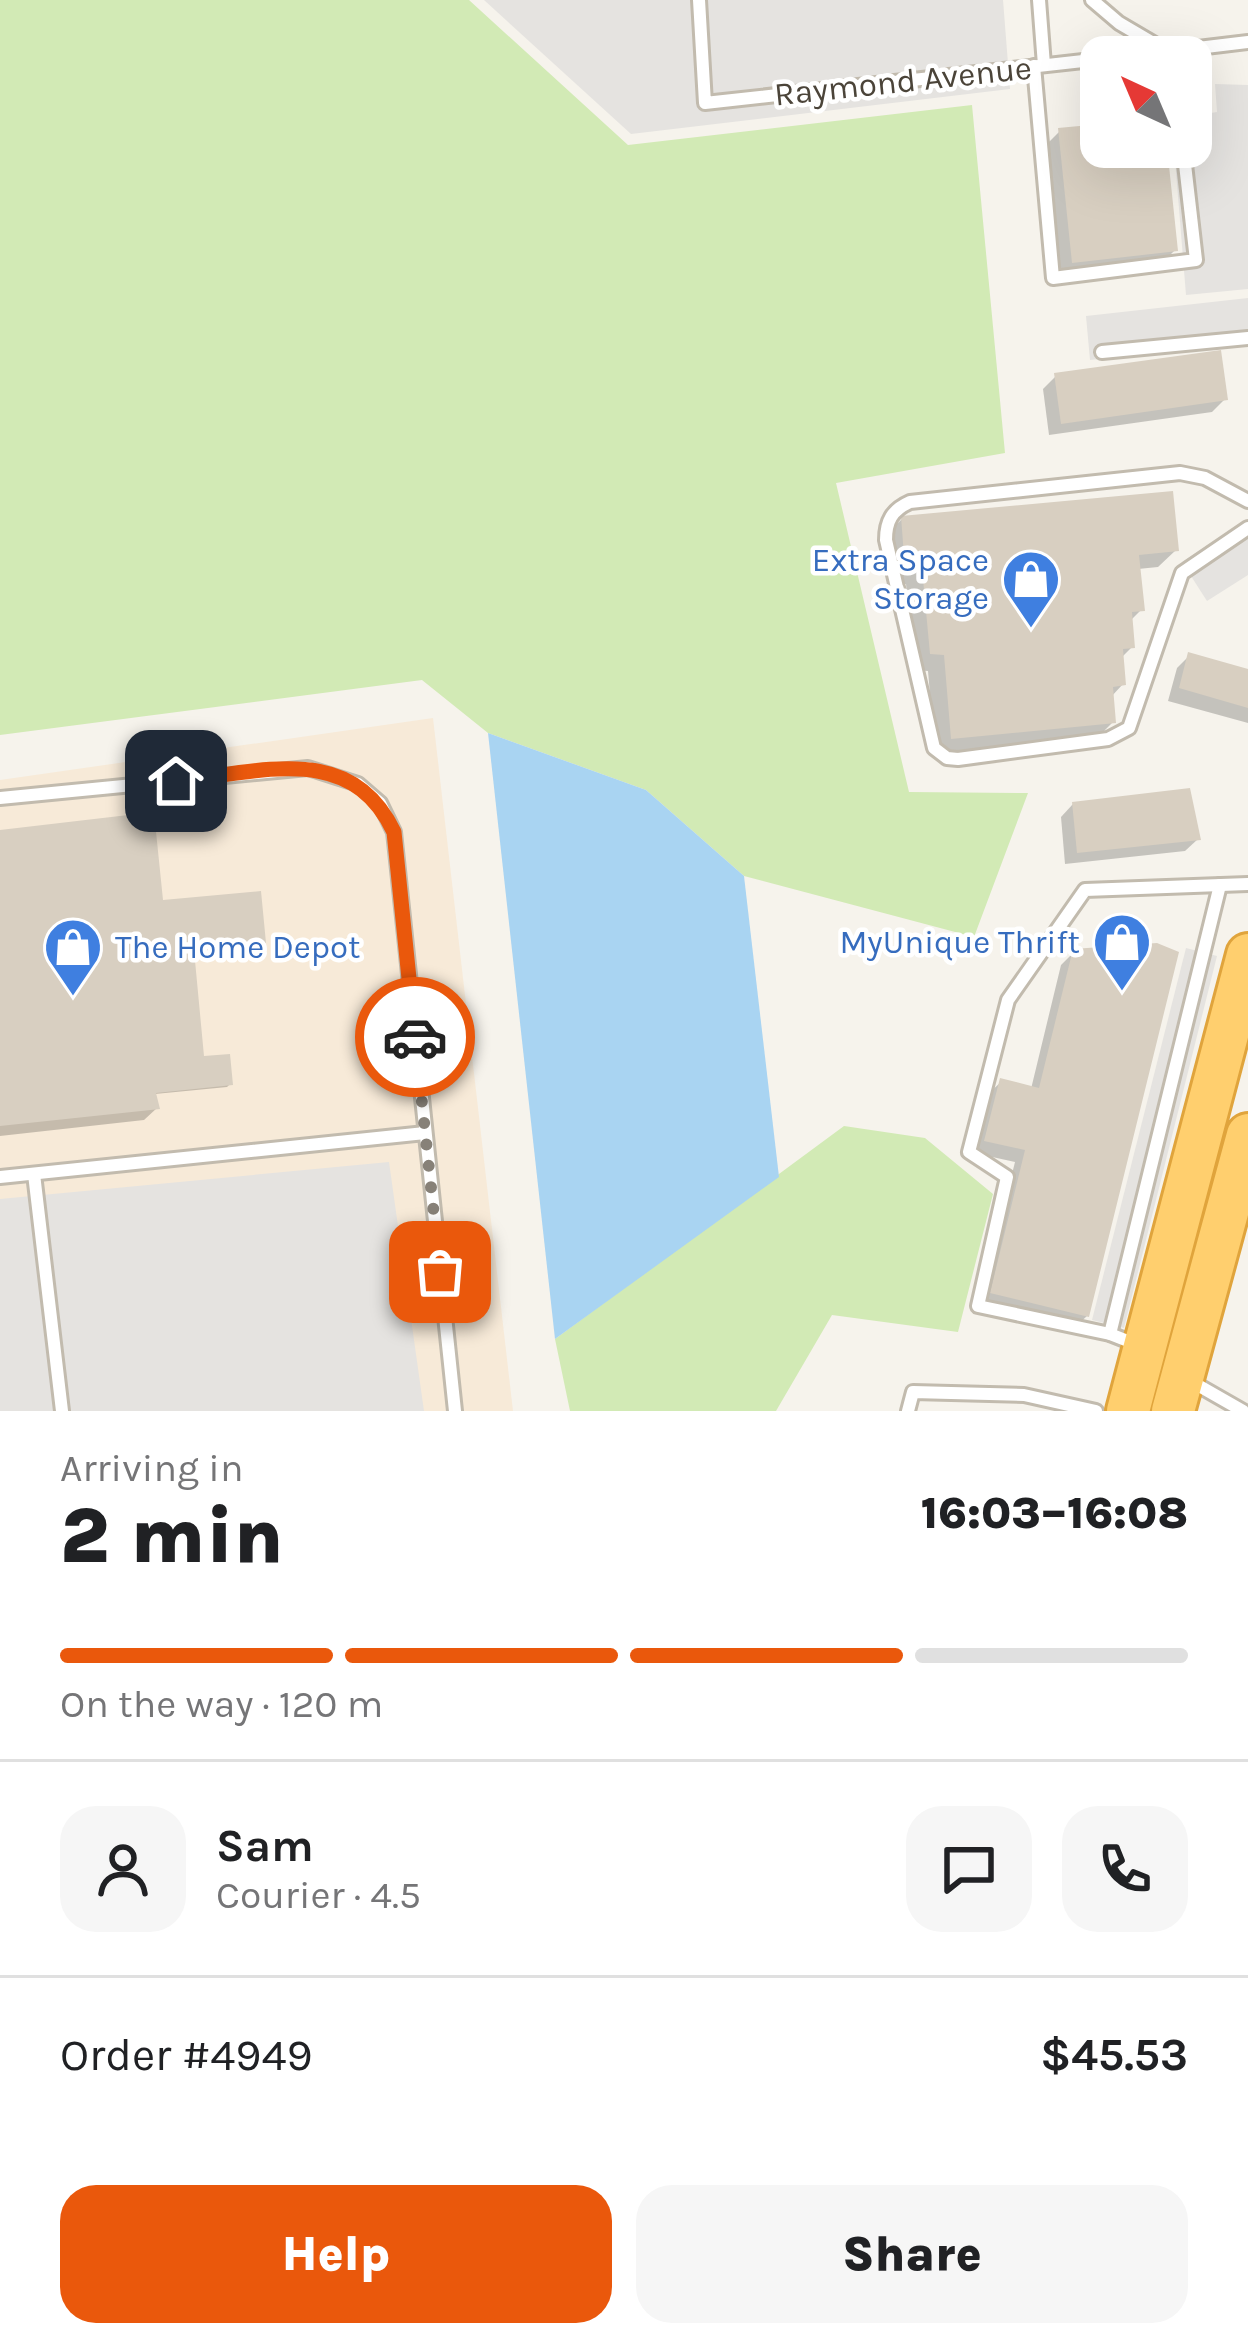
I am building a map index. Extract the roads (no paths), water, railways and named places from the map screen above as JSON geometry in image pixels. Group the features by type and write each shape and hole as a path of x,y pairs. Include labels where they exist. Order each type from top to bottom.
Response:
{"highway":[{"path":"1128,1411 1128,1340 1211,1042 1248,955"},
{"path":"1178,1394 1239,1201 1248,1135"}],"lane":[{"name":"Raymond Avenue","path":"699,0 705,103 1080,61"},
{"path":"1039,0 1053,278 1196,260 1186,168"},
{"path":"1092,0 1140,36"},
{"path":"1212,48 1248,42"},
{"path":"1102,352 1248,338"},
{"path":"1248,501 1205,478 1180,473 901,506 889,520 886,540 934,748 947,758 958,759 1108,740 1123,734 1182,573 1248,528"},
{"path":"0,798 308,768 358,784 380,802 394,832 454,1411"},
{"path":"1220,885 1181,1042 1128,1340 978,1306 1007,1177 969,1152 1008,1000 1085,890 1220,885 1248,884"},
{"path":"1181,1042 1211,1042"},
{"path":"0,1177 425,1132"},
{"path":"34,1174 62,1411"},
{"path":"908,1411 913,1392 1024,1395 1096,1411"},
{"path":"1178,1394 1243,1411"}],"water":[{"path":"488,733 646,790 744,876 779,1177 555,1339"}],"place":[{"name":"Extra Space Storage","path":"1031,630"},
{"name":"MyUnique Thrift","path":"1122,993"},
{"name":"The Home Depot","path":"73,998"}]}
